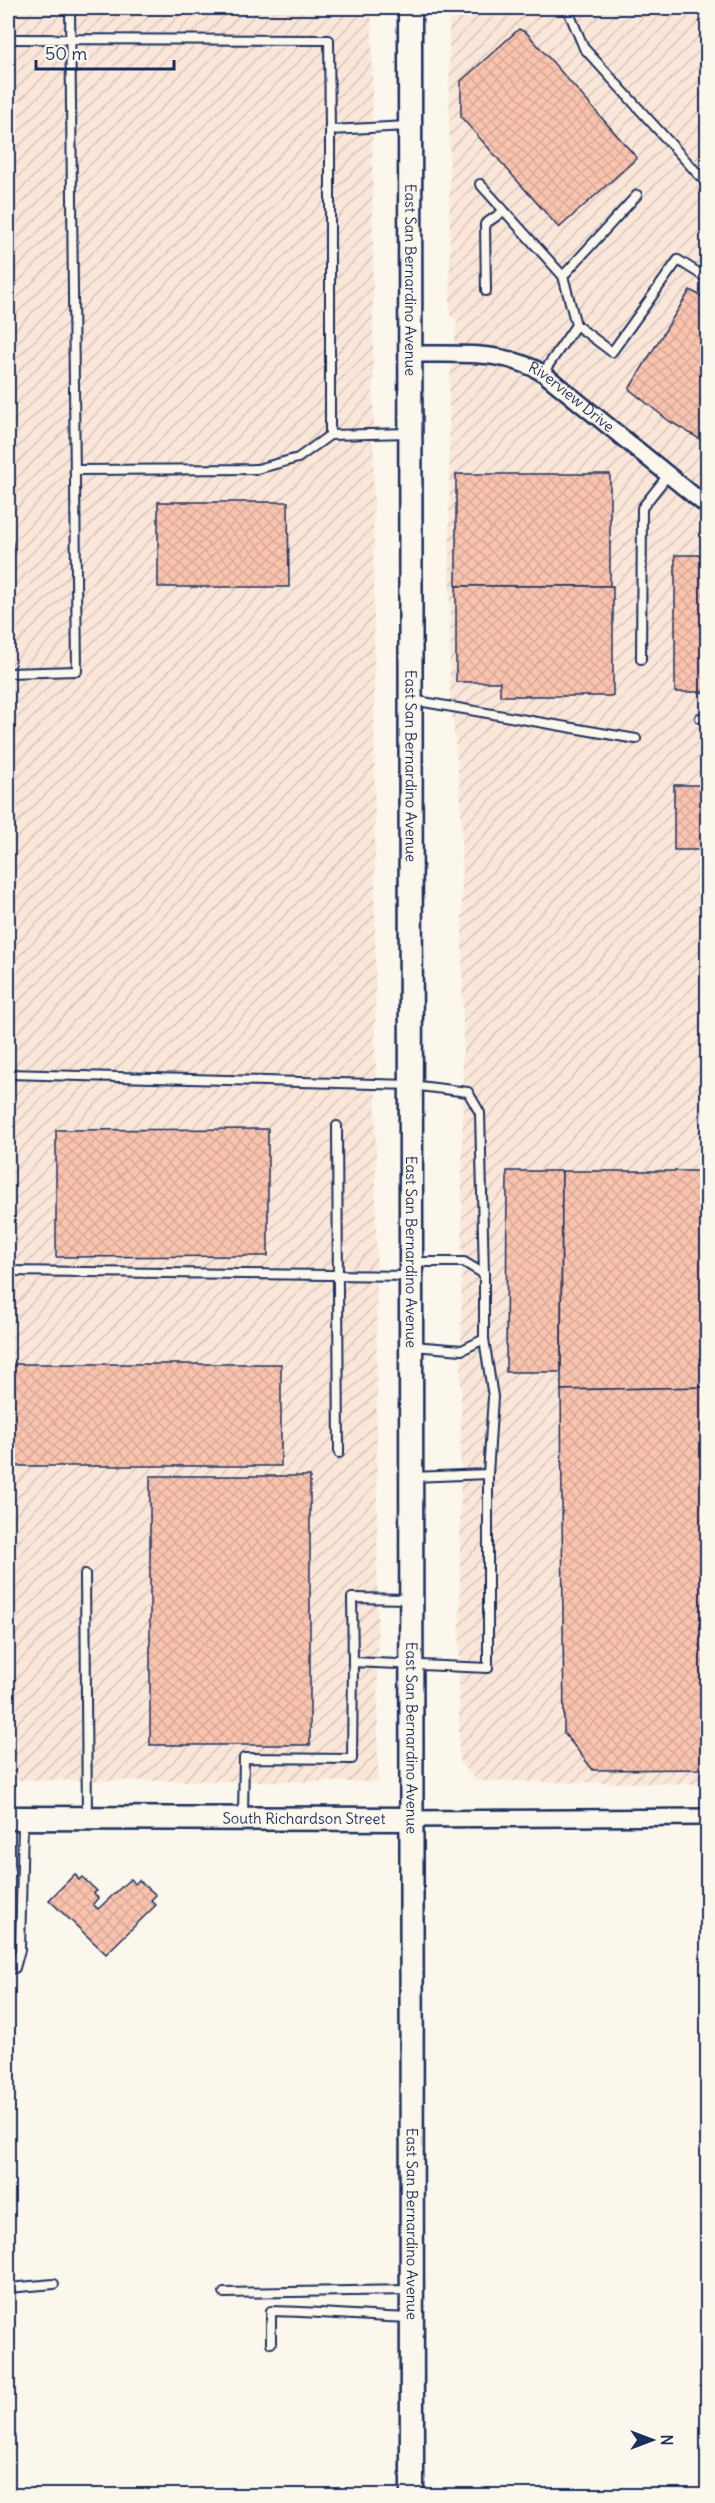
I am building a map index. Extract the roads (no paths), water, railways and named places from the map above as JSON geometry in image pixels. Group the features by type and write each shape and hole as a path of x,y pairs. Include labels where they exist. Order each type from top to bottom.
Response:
{"main road":[{"name":"East San Bernardino Avenue","path":"410,8 412,2496"},
{"name":"South Richardson Street","path":"15,1818 411,1819"}],"street":[{"name":"Riverview Drive","path":"411,354 503,356 524,362 543,373 708,507"},
{"name":"South Richardson Street","path":"411,1819 708,1817"}],"lane":[{"path":"8,673 77,671 70,8"},
{"path":"567,8 584,48 708,185"},
{"path":"8,39 329,40 330,435"},
{"path":"330,130 411,126"},
{"path":"480,183 563,276 576,325 612,352 678,260 708,279"},
{"path":"563,276 637,195"},
{"path":"486,291 485,224 504,211"},
{"path":"543,373 576,325"},
{"path":"75,470 257,469 298,458 330,435 411,433"},
{"path":"640,659 642,508 669,475"},
{"path":"411,700 636,739"},
{"path":"8,1074 411,1084 468,1092 480,1113 484,1340 493,1397 488,1474 488,1668 353,1662"},
{"path":"337,1126 339,1453"},
{"path":"8,1271 337,1275 464,1262 484,1274"},
{"path":"411,1346 462,1350 484,1340"},
{"path":"411,1477 488,1474"},
{"path":"85,1574 87,1818"},
{"path":"243,1819 244,1758 352,1759 352,1598 411,1599"},
{"path":"8,1969 15,1968 20,1950 15,1818"},
{"path":"8,2288 54,2284"},
{"path":"224,2293 412,2290"},
{"path":"271,2343 271,2311 331,2312 348,2316 412,2318"}]}
